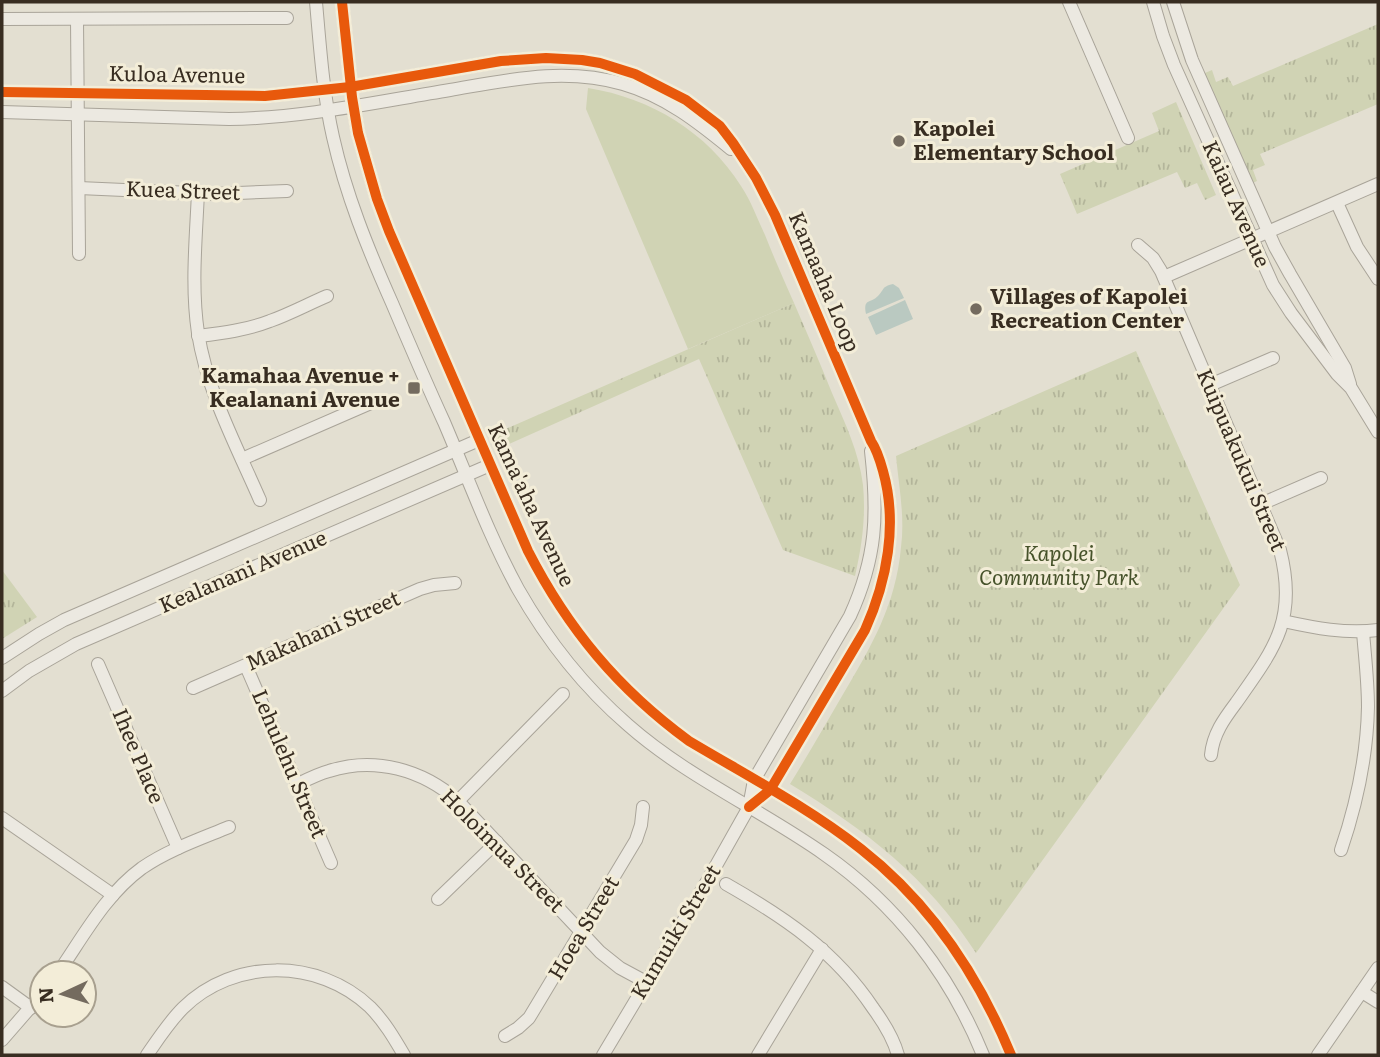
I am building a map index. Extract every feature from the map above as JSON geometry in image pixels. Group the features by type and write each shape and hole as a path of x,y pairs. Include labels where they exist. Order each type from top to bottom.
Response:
{"street":[{"path":"316,2 328,111 342,173 365,241 505,562 549,638 606,706 651,745 674,762 824,853 867,887 905,926 938,969 965,1015 983,1055"},
{"name":"Kama'aha Avenue","path":"342,2 353,106 367,166 389,232 528,551 554,600 587,645 624,687 666,724 689,741 822,822 862,850 891,875 924,909 959,954 996,1020 1011,1055"},
{"path":"1069,2 1128,138"},
{"name":"Kaiau Avenue","path":"1153,2 1174,65 1273,285 1336,374 1351,388"},
{"name":"Kaiau Avenue","path":"1173,2 1192,60 1269,233 1345,368 1351,388 1378,432"},
{"path":"2,19 287,18"},
{"path":"77,20 79,254"},
{"name":"Kamaaha Loop","path":"350,87 501,61 545,58 591,62 635,74 686,100 720,126 762,187 876,449 889,502 889,543 881,589 873,614 857,646 771,790 749,807"},
{"name":"Kamaaha Loop","path":"353,106 530,76 587,77 625,85 663,100 697,121 745,161"},
{"name":"Kuloa Avenue","path":"2,92 238,97 350,87"},
{"name":"Kuloa Avenue","path":"2,112 246,119 307,115 353,106"},
{"path":"1164,277 1378,184"},
{"name":"Kuea Street","path":"79,188 232,194 287,191"},
{"path":"198,192 193,280 198,336 211,387 260,500"},
{"path":"1337,202 1357,247 1378,279"},
{"name":"Kuipuakukui Street","path":"1138,245 1153,258 1164,277 1284,564 1287,591 1283,621 1270,655 1219,726 1211,755"},
{"path":"198,336 236,331 271,321 327,296"},
{"path":"1210,385 1273,358"},
{"path":"242,459 373,402"},
{"name":"Kealanani Avenue","path":"2,658 39,634 73,617 479,440"},
{"name":"Kamaaha Loop","path":"749,807 754,780 850,616 865,579 874,540 875,520 871,441"},
{"name":"Kealanani Avenue","path":"2,691 29,671 76,644 490,465"},
{"path":"1261,504 1321,478"},
{"name":"Makahani Street","path":"193,688 420,589 434,584 455,583"},
{"path":"1283,621 1336,631 1378,630"},
{"path":"1341,850 1356,800 1365,745 1367,688 1363,632"},
{"name":"Ihee Place","path":"98,664 178,848"},
{"name":"Lehulehu Street","path":"246,666 331,863"},
{"path":"458,801 563,694"},
{"name":"Holoimua Street","path":"298,784 328,771 358,765 403,770 445,790 610,960 646,982"},
{"name":"Hoea Street","path":"505,1036 529,1018 582,933 636,841 643,807"},
{"name":"Kumuiki Street","path":"603,1055 749,807"},
{"path":"2,818 113,895"},
{"path":"68,959 113,895 141,869 178,848 229,827"},
{"path":"438,899 498,842"},
{"path":"726,884 776,913 843,969 870,1002 892,1038 898,1055"},
{"path":"758,1055 822,949"},
{"path":"1318,1055 1378,968"},
{"path":"149,1054 173,1019 206,990 233,977 276,970 305,973 347,989 381,1018 404,1055"},
{"path":"2,987 28,1006"},
{"path":"1362,992 1378,1002"},
{"path":"2,1040 28,1011"}],"green space":[{"path":"1378,24 1378,104 1260,154 1265,165 1253,170 1257,181 1246,186 1198,76 1212,70 1216,82 1228,77 1233,86"},
{"path":"588,88 634,100 655,109 675,120 712,149 748,198 794,303 688,349 586,109"},
{"path":"1176,102 1216,195 1205,200 1197,183 1185,188 1177,172 1077,214 1060,174 1159,131 1152,113"},
{"path":"794,303 855,449 861,473 864,520 855,576 783,550 699,359 500,448 494,434"},
{"name":"Kapolei Community Park","path":"1136,351 1240,585 976,953 937,901 893,857 845,819 790,784 863,660 888,607 898,568 902,536 896,456"},
{"path":"2,570 37,617 2,639"}],"shaded area":[{"path":"893,284 899,288 904,298 866,314 866,303 878,296 885,287"},
{"path":"905,300 913,319 876,335 868,317"}],"cycle path":[{"path":"342,2 358,133 377,199 528,551 560,606 617,679 663,721 689,741 777,792 841,834 886,870 950,942 983,997 1011,1055"},
{"path":"2,92 265,96 350,87 501,61 546,58 600,63 635,74 686,100 720,126 756,178 775,215 878,455 890,511 884,572 865,630 770,790 749,807"}],"place":[{"name":"Kapolei Elementary School","path":"899,141"},
{"name":"Villages of Kapolei Recreation Center","path":"976,309"},
{"name":"Kamahaa Avenue + Kealanani Avenue","path":"414,388"}]}
